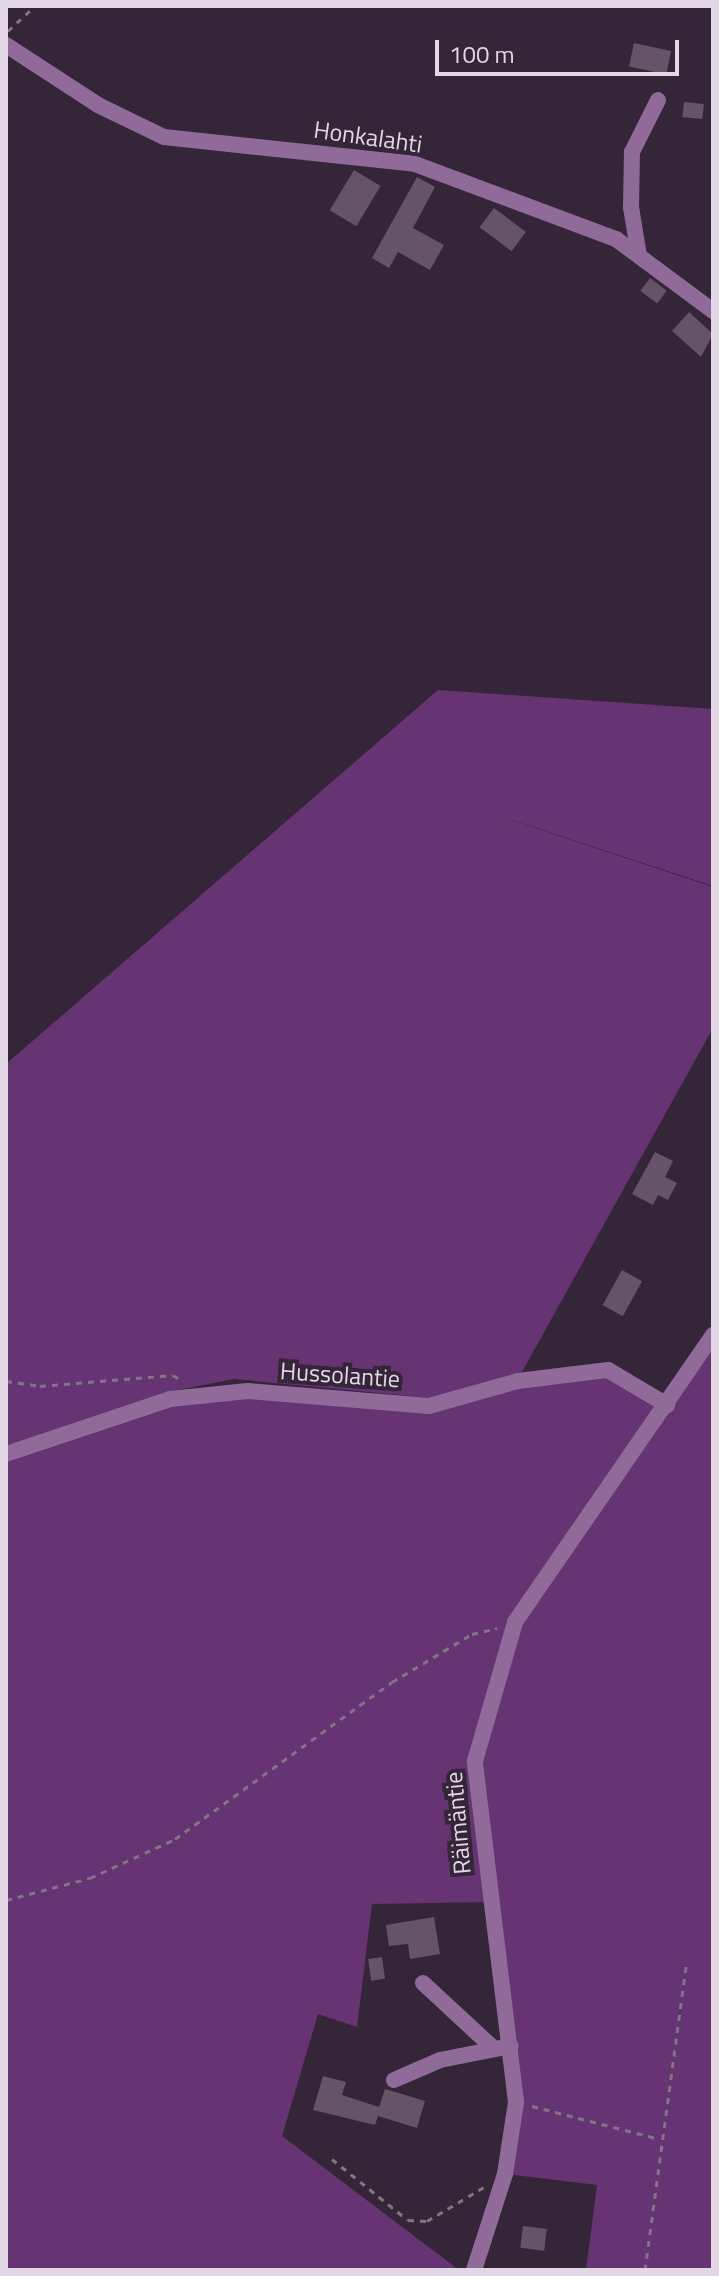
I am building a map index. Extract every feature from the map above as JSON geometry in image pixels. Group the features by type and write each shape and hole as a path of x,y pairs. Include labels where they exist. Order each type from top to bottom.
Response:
{"street":[{"name":"Honkalahti","path":"6,45 98,105 164,137 415,164 616,239 713,311"},
{"path":"639,256 632,152 658,100"},
{"name":"Räimäntie","path":"474,2270 499,2191 516,2102 475,1761 512,1632 713,1335"},
{"name":"Hussolantie","path":"6,1454 170,1399 248,1391 429,1406 518,1381 608,1370 667,1405"},
{"path":"423,1983 491,2046"},
{"path":"394,2080 491,2046 511,2046"}],"path":[{"path":"6,33 35,6"},
{"path":"6,1381 40,1386 173,1375 207,1395"},
{"path":"6,1900 38,1897 136,1861 444,1649 472,1634 499,1628 512,1632"},
{"path":"645,2270 660,2139 686,1966"},
{"path":"516,2102 660,2139"},
{"path":"332,2159 408,2220 427,2221 483,2186 499,2191"}],"shaded area":[{"path":"438,690 713,709 713,886 482,810 713,887 713,1028 522,1372 431,1398 234,1379 168,1392 6,1449 6,1064"},
{"path":"713,1335 713,2270 586,2270 597,2185 505,2174 516,2102 490,1902 372,1904 357,2027 318,2014 282,2136 459,2270 6,2270 6,1456 170,1399 248,1391 429,1406 608,1370 667,1405"}],"building":[{"path":"634,43 671,51 666,74 629,66"},
{"path":"684,102 704,104 702,119 682,117"},
{"path":"354,170 381,186 356,226 330,210"},
{"path":"417,177 435,187 413,228 444,245 430,270 398,252 389,268 372,258"},
{"path":"494,208 526,232 512,251 480,227"},
{"path":"650,278 667,291 657,303 640,291"},
{"path":"689,312 713,334 701,357 672,331"},
{"path":"655,1152 673,1161 665,1177 677,1183 668,1200 658,1195 653,1205 632,1194"},
{"path":"622,1270 642,1281 623,1316 603,1305"},
{"path":"434,1917 440,1954 410,1959 408,1944 389,1946 386,1925"},
{"path":"382,1957 385,1979 371,1981 368,1959"},
{"path":"323,2076 346,2082 342,2095 379,2107 385,2089 425,2101 417,2128 378,2116 375,2125 313,2110"},
{"path":"523,2226 547,2229 544,2251 520,2248"}]}
